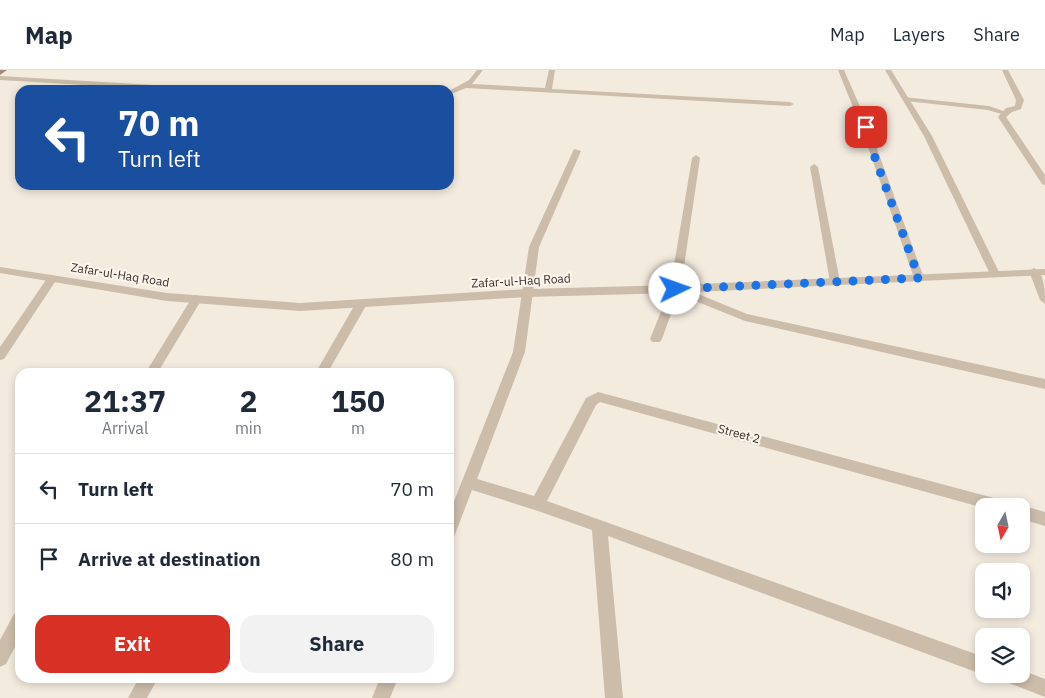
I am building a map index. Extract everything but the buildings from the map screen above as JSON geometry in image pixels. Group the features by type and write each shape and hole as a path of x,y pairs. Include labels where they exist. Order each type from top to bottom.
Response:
{"main road":[{"path":"0,73 4,70"}],"street":[{"path":"454,91 465,86 478,75 480,70"},
{"path":"548,90 552,70"},
{"path":"841,70 866,127 866,133 919,278"},
{"path":"888,70 928,136 994,274"},
{"path":"1005,70 1020,100 1018,107 1002,116 1004,123 1041,170 1045,182"},
{"path":"0,78 120,85"},
{"path":"465,86 790,104"},
{"path":"906,99 989,108 1006,113"},
{"path":"454,520 519,352 524,328 526,293 534,247 577,151"},
{"path":"656,339 675,289 696,158"},
{"path":"814,167 835,282"},
{"name":"Zafar-ul-Haq Road","path":"0,270 167,297 300,307 526,293 675,289 1040,272"},
{"path":"1040,272 1045,300"},
{"path":"0,356 52,279"},
{"path":"675,289 745,317 1045,384"},
{"path":"154,368 197,299"},
{"path":"324,368 361,304"},
{"name":"Street 2","path":"538,504 591,402 598,397 975,499"},
{"path":"469,483 538,504 975,663"},
{"path":"1030,515 1045,519"},
{"path":"599,526 614,698"},
{"path":"0,658 15,630"},
{"path":"137,698 146,683"},
{"path":"381,698 387,683"},
{"path":"1030,683 1045,688"}],"route":[{"path":"675,289 919,278 866,133 866,127"}]}
